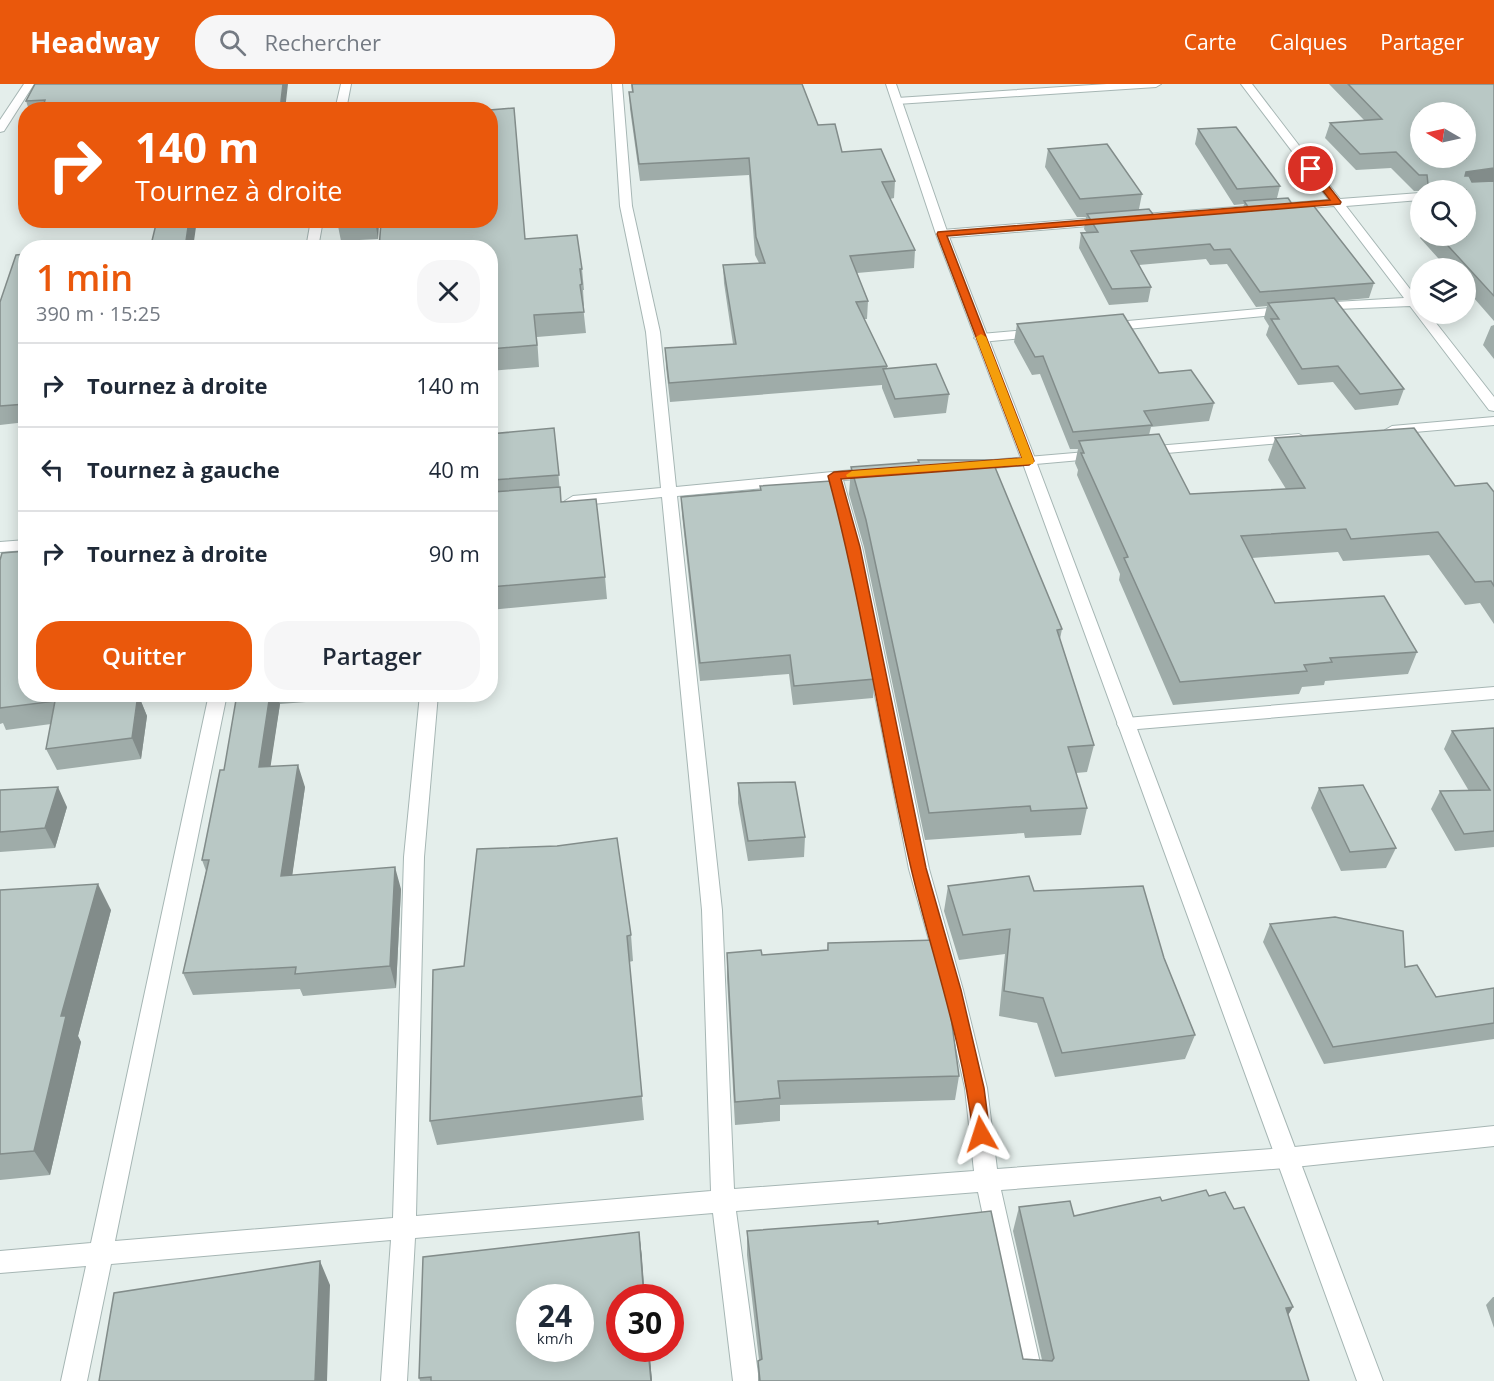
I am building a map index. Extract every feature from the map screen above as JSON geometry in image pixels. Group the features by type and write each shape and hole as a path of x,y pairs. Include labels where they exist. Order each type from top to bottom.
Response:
{"street":[{"path":"0,129 29,84"},
{"path":"342,102 346,84"},
{"path":"617,84 626,206 653,332 712,910 723,1201 746,1381"},
{"path":"1156,84 894,93 942,234 1029,461 1285,1158 1370,1381"},
{"path":"1246,84 1410,301"},
{"path":"942,234 1410,197"},
{"path":"1086,329 1313,308 1410,302"},
{"path":"1428,324 1494,407"},
{"path":"981,338 1051,332"},
{"path":"1380,431 1494,421"},
{"path":"1131,452 1312,437"},
{"path":"960,466 1108,454"},
{"path":"562,502 891,472"},
{"path":"834,476 854,547 919,868 953,990 976,1088 987,1181 1031,1381"},
{"path":"1,550 18,547"},
{"path":"1126,724 1494,693"},
{"path":"74,1381 216,702"},
{"path":"394,1381 404,1229 414,857 428,702"},
{"path":"0,1262 723,1201 1285,1158 1494,1137"}],"building":[{"path":"35,84 283,84 281,102 26,101"},
{"path":"632,84 802,84 818,125 835,124 842,152 881,149 895,181 882,182 915,250 850,256 868,301 856,302 887,366 669,383 665,348 736,344 723,265 765,263 756,237 749,158 639,164 629,92 633,92"},
{"path":"1348,84 1494,84 1494,168 1466,172 1465,176 1469,176 1471,180 1428,180 1427,175 1419,175 1412,168 1476,168 1476,102 1410,102 1410,166 1396,152 1360,154 1330,123 1382,119"},
{"path":"514,108 525,239 577,235 582,269 580,269 582,284 580,285 584,312 534,315 537,345 498,348 498,240 380,240 381,228 498,228 498,109"},
{"path":"1236,127 1280,186 1237,189 1198,129"},
{"path":"1107,144 1142,194 1080,199 1048,149"},
{"path":"1494,181 1494,296 1476,276 1476,258 1459,258 1448,246 1476,246 1476,182"},
{"path":"1288,198 1294,207 1313,205 1374,283 1260,292 1230,249 1214,250 1210,244 1131,251 1151,287 1112,289 1081,233 1098,232 1087,214 1149,209 1155,217 1251,211 1244,201"},
{"path":"155,228 188,228 186,240 152,240"},
{"path":"18,255 18,405 0,406 0,302"},
{"path":"1334,298 1404,389 1360,394 1338,366 1302,369 1271,319 1279,319 1268,303"},
{"path":"1123,314 1159,373 1191,370 1214,403 1144,411 1152,425 1073,432 1043,356 1035,357 1017,324"},
{"path":"936,364 949,394 895,399 883,369"},
{"path":"554,428 559,475 498,480 498,433"},
{"path":"1414,428 1455,486 1487,483 1494,492 1494,586 1491,581 1475,582 1438,532 1351,539 1346,529 1241,536 1275,603 1384,596 1417,652 1330,658 1332,662 1304,665 1307,671 1180,682 1124,558 1128,557 1081,453 1084,453 1079,441 1159,434 1190,494 1305,488 1275,438"},
{"path":"918,460 992,460 1062,629 1057,630 1094,745 1068,747 1087,808 1031,811 1030,806 929,813 866,520 851,467 919,462"},
{"path":"831,481 845,529 875,679 794,686 790,655 700,663 681,497 761,490 760,486"},
{"path":"560,487 561,502 596,499 605,577 498,586 498,492"},
{"path":"18,552 18,702 47,702 0,708 0,560 2,553"},
{"path":"55,702 137,702 132,738 46,749"},
{"path":"236,702 269,702 259,767 298,765 281,876 395,867 390,966 295,974 296,967 183,973 209,860 202,860 220,770 224,770"},
{"path":"1494,728 1494,831 1464,834 1440,791 1490,790 1452,731"},
{"path":"795,782 805,837 748,841 738,783"},
{"path":"1363,785 1396,848 1350,852 1319,788"},
{"path":"58,787 45,828 0,832 0,790"},
{"path":"617,838 631,935 627,936 642,1096 430,1121 433,970 464,966 477,849 557,846"},
{"path":"1029,876 1034,891 1143,886 1164,958 1195,1035 1062,1053 1043,998 1004,991 1010,929 963,935 948,886"},
{"path":"98,884 61,1016 66,1016 34,1151 0,1154 0,890"},
{"path":"1335,917 1403,931 1405,967 1417,965 1436,997 1494,988 1494,1023 1333,1047 1270,924"},
{"path":"937,940 944,965 959,1076 778,1081 780,1098 735,1102 727,953 761,950 762,955 828,950 828,943"},
{"path":"1206,1190 1209,1196 1225,1192 1234,1209 1244,1207 1293,1307 1286,1308 1309,1381 760,1381 758,1361 762,1359 747,1231 878,1221 878,1224 991,1211 1023,1359 1052,1361 1054,1358 1019,1207 1070,1201 1074,1216 1160,1197 1162,1201"},
{"path":"639,1232 643,1284 606,1284 606,1362 649,1362 651,1381 431,1381 431,1377 419,1378 423,1257"},
{"path":"320,1261 315,1381 99,1381 114,1293"}],"slow traffic":[{"path":"852,475 1029,461 981,337"}],"route":[{"path":"981,1134 976,1088 953,990 919,868 854,547 834,476 1029,461 942,234 1336,202 1311,169"}]}
